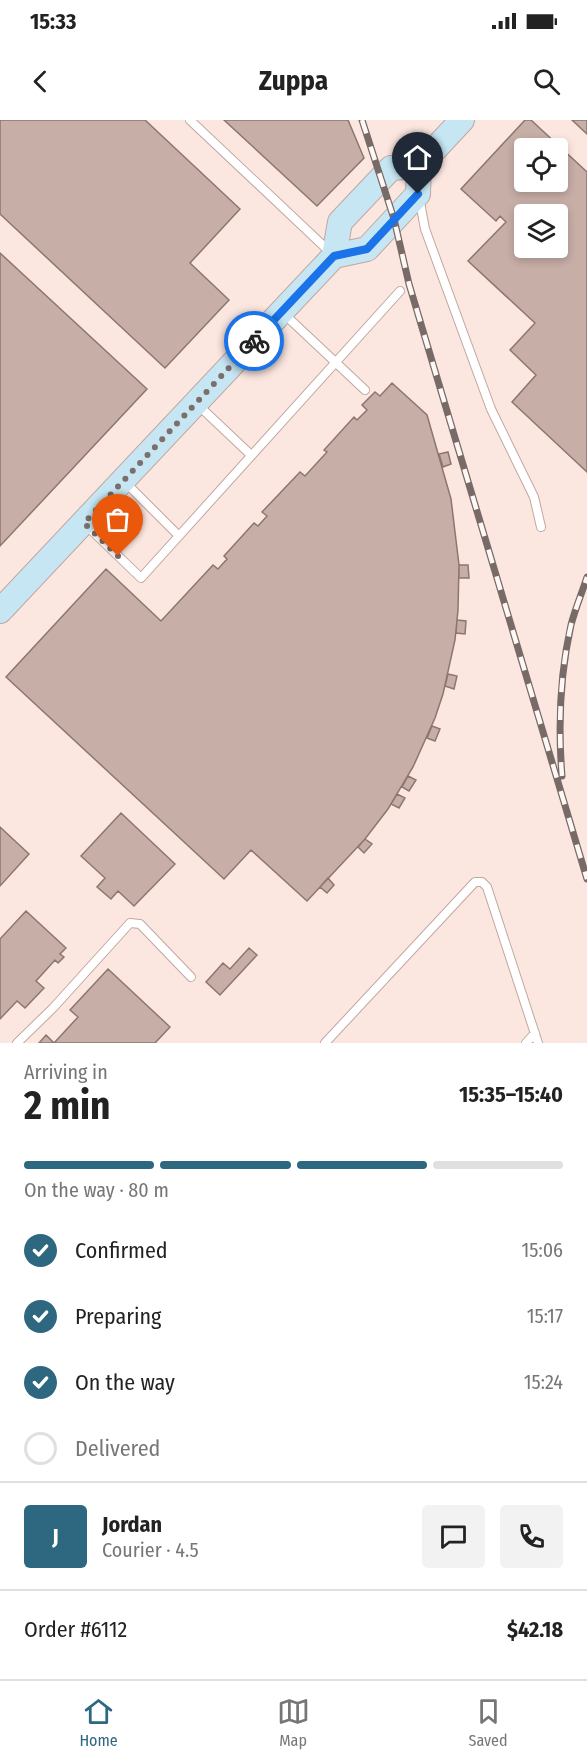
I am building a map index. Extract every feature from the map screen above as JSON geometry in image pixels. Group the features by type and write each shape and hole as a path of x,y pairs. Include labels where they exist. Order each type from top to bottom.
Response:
{"main road":[{"path":"334,256 367,249 418,194 419,166 462,120"},
{"path":"0,612 334,256 340,222 391,168 419,166"}],"lane":[{"path":"190,120 334,256"},
{"path":"418,194 426,229 491,409 534,497 541,527"},
{"path":"84,523 141,578 400,291"},
{"path":"282,312 365,390"},
{"path":"197,403 251,455"},
{"path":"124,480 179,536"},
{"path":"325,1043 475,882 482,882 487,887 538,1043"},
{"path":"17,1043 53,1008 130,923 140,924 191,977"},
{"path":"526,1043 535,1033"}],"building":[{"path":"0,120 145,120 240,209 190,263 229,300 165,368 0,214"},
{"path":"224,120 348,120 364,158 317,206"},
{"path":"525,120 531,120 550,138 514,138 514,192 568,192 568,154 587,172 587,472 512,402 536,375 510,350 535,323 468,261 506,222 500,216 496,221 461,189"},
{"path":"572,120 587,120 587,134"},
{"path":"0,253 147,389 0,546"},
{"path":"392,383 427,415 451,499 459,565 455,640 443,694 413,767 388,809 365,839 307,901 251,850 224,879 6,677 106,569 161,621 213,565 218,569 227,559 224,556 254,523 258,526 267,516 262,512 300,472 305,476 327,452 324,450 354,417 357,420 367,410 362,405 375,392 380,396"},
{"path":"448,452 451,464 443,467 439,454"},
{"path":"459,565 468,565 469,578 459,578"},
{"path":"457,620 466,621 465,634 456,633"},
{"path":"448,674 457,676 454,689 445,686"},
{"path":"432,726 440,729 435,741 427,738"},
{"path":"408,776 416,780 409,791 402,787"},
{"path":"397,794 405,798 399,808 391,804"},
{"path":"121,813 175,864 134,906 118,891 111,899 97,887 105,878 81,856"},
{"path":"0,827 29,854 0,886"},
{"path":"365,839 372,844 364,853 358,847"},
{"path":"328,878 334,885 327,893 320,887"},
{"path":"26,911 66,948 60,954 64,957 58,963 55,960 36,981 44,988 25,1008 17,1001 0,1019 0,939"},
{"path":"249,948 257,955 220,995 206,982 223,963 230,969"},
{"path":"108,969 170,1027 155,1043 54,1043 78,1017 70,1010"},
{"path":"46,1035 54,1043 39,1043"}],"railway":[{"path":"362,120 394,219 409,284 587,879"},
{"path":"562,776 560,719 564,662 574,613 587,577"}],"way so far":[{"path":"118,556 84,523 254,341"}],"route":[{"path":"254,341 334,256 367,249 418,194"}]}
